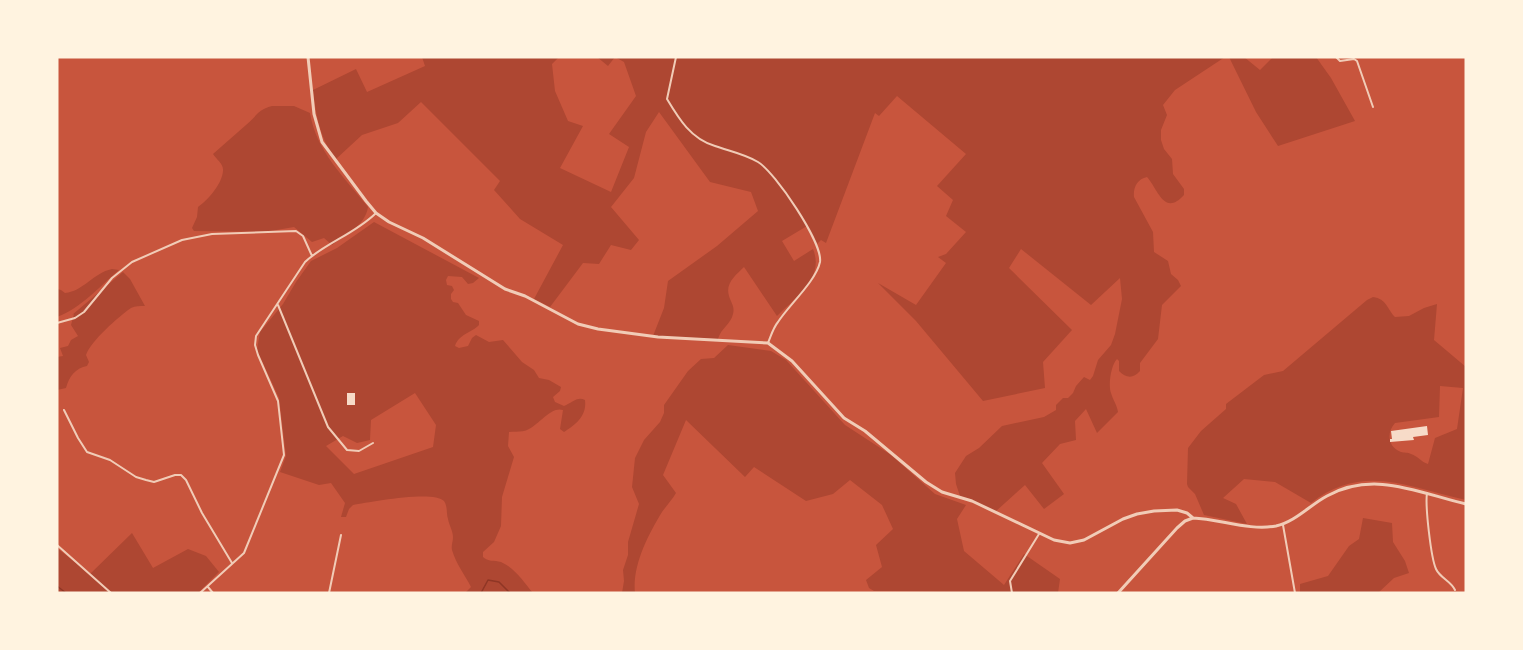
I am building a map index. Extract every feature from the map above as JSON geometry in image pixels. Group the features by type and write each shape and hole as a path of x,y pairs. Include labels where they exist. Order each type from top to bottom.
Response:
{"street":[{"path":"308,57 314,114 322,142 376,213 388,222 423,238 492,281 555,310 578,324 630,334 768,343 792,361 844,418 865,431 926,482 942,492 972,501 1005,515 1054,540 1070,543 1084,540 1123,519 1137,514 1168,509 1187,513 1193,518"},
{"path":"676,57 667,99 682,123 697,138 711,146 735,152 759,162 777,180 792,201 819,250 820,262 814,274 776,324 768,343"},
{"path":"1336,57 1340,61 1354,59 1357,61 1373,107"},
{"path":"200,593 239,559 250,543 258,515 284,455 278,401 255,345 256,336 305,262 355,231 376,213"},
{"path":"57,323 75,318 84,312 112,278 132,262 182,240 212,234 297,231 303,236 312,256"},
{"path":"278,305 328,427 347,450 359,451 374,443"},
{"path":"64,410 87,452 110,460 136,477 146,480 154,482 175,475 186,480 215,537 232,563"},
{"path":"1118,593 1185,521 1193,518 1259,527 1283,524 1329,495 1353,486 1389,484 1466,504"},
{"path":"1426,493 1426,510 1436,569 1455,590"},
{"path":"1283,524 1295,593"},
{"path":"1011,593 1010,581 1039,534"},
{"path":"329,593 341,536"},
{"path":"57,545 111,593"},
{"path":"208,587 213,593"}],"shaded area":[{"path":"422,57 559,57 552,64 555,91 568,121 583,126 560,168 611,192 629,147 609,134 636,96 624,62 615,57 1225,57 1175,90 1163,105 1167,115 1161,130 1161,140 1164,149 1172,159 1173,174 1184,189 1184,195 1177,201 1166,202 1147,177 1136,184 1134,190 1134,197 1153,232 1154,252 1168,261 1171,274 1181,286 1162,305 1158,339 1140,363 1140,371 1135,375 1130,377 1122,373 1119,371 1119,361 1117,359 1115,362 1110,385 1118,412 1097,433 1086,409 1075,421 1076,440 1060,444 1042,463 1064,494 1044,509 1025,485 995,512 960,496 955,473 966,456 979,448 1002,426 1044,417 1056,410 1056,405 1063,398 1068,398 1073,393 1084,377 1090,380 1098,360 1111,345 1115,334 1122,299 1120,278 1091,305 1021,249 1009,268 1072,330 1043,362 1045,388 983,401 916,321 878,283 916,305 946,263 938,257 946,254 966,232 946,216 953,200 937,186 966,154 897,96 879,116 875,113 826,243 821,240 817,244 807,226 782,241 794,261 813,249 816,259 812,278 792,302 777,316 744,267 730,283 728,291 733,314 718,339 653,336 664,308 668,281 717,246 758,211 751,192 710,182 659,112 646,132 634,178 611,207 639,240 631,250 611,245 599,264 583,263 550,307 534,299 563,245 520,219 494,190 500,181 421,102 398,123 362,135 336,159 326,143 317,118 313,90 356,69 367,92 425,66"},
{"path":"597,57 615,57 608,66"},
{"path":"1229,57 1244,57 1260,70 1273,57 1316,57 1331,78 1355,121 1278,146 1256,112"},
{"path":"272,106 294,106 310,113 318,140 325,152 368,207 359,224 332,245 324,238 312,242 294,227 265,232 194,231 192,228 198,207 214,191 222,176 222,166 213,154 260,111"},
{"path":"374,222 479,278 468,284 462,277 448,276 446,280 447,285 452,286 454,290 451,294 453,302 458,303 466,315 479,321 479,325 462,336 455,346 459,348 468,346 476,335 489,342 503,340 522,362 534,370 539,378 549,380 561,387 553,397 555,402 564,406 577,399 585,400 582,415 564,432 560,429 563,410 559,409 527,430 509,432 508,446 514,457 502,497 501,526 494,542 483,552 483,557 501,562 511,568 533,593 465,593 471,587 454,555 453,535 446,506 444,501 438,498 401,498 353,505 346,517 341,517 345,503 331,483 319,485 280,472 286,456 279,398 257,350 260,332 283,304 311,261 337,248","holes":["415,393 436,425 433,447 354,474 326,446 343,436 357,443 370,440 371,420"]},
{"path":"112,269 119,270 82,303 57,317 57,289 65,293 72,292 99,274"},
{"path":"123,272 130,279 145,306 131,308 119,317 89,349 86,355 89,362 87,366 74,373 66,388 57,390 57,357 63,356 60,348 68,346 71,340 78,336 71,325 74,314 72,315"},
{"path":"1373,297 1378,298 1395,317 1409,316 1437,304 1434,340 1466,367 1466,500 1406,485 1368,481 1349,484 1330,491 1311,503 1275,482 1244,479 1223,498 1236,504 1247,524 1204,515 1195,494 1187,484 1188,448 1201,431 1226,409 1226,404 1264,375 1283,371","holes":["1440,386 1463,388 1457,429 1435,438 1428,464 1393,447 1390,431 1395,423 1439,417"]},
{"path":"728,345 771,351 786,360 845,425 891,455 935,494 966,505 957,519 964,551 1004,585 1024,554 1060,579 1058,593 874,591 869,588 866,580 882,567 876,545 893,529 882,505 850,480 833,494 806,501 754,467 745,477 686,420 663,475 676,493 662,512 642,551 636,572 635,593 622,593 628,542 639,504 632,487 635,458 644,440 660,422 664,413 664,405 688,371 701,359 714,358"},
{"path":"1363,518 1392,523 1393,542 1405,561 1409,573 1394,578 1378,593 1300,593 1300,584 1328,576 1349,546 1359,539"},
{"path":"132,533 153,568 188,549 206,556 219,572 198,593 57,593 57,548 90,574"}],"building":[{"path":"347,393 355,393 355,405 347,405"},
{"path":"1427,426 1428,435 1413,437 1414,440 1390,442 1391,431"}],"waterway":[{"path":"481,593 488,580 499,582 510,593"},
{"path":"57,586 66,593"}]}
